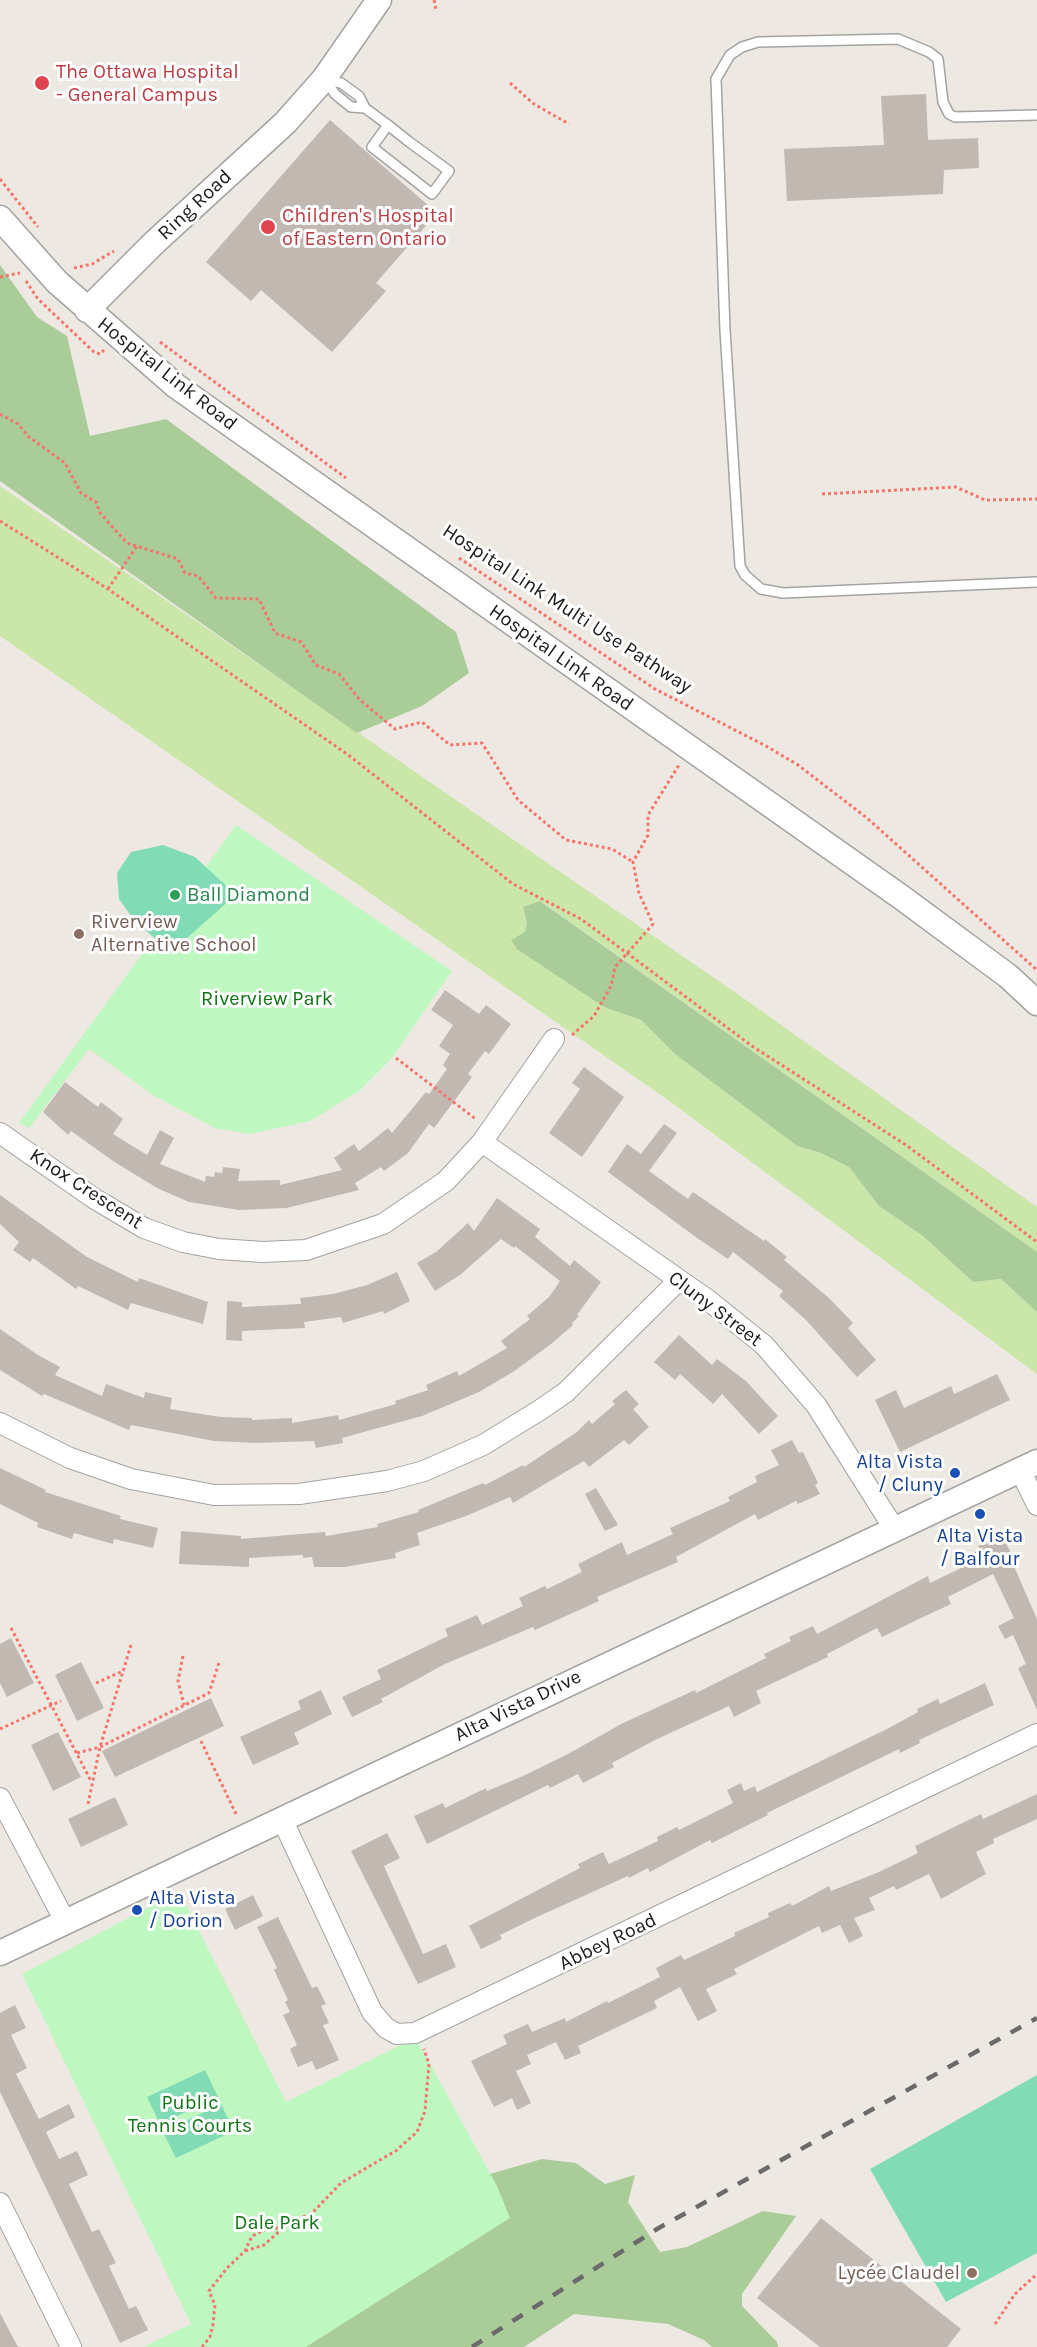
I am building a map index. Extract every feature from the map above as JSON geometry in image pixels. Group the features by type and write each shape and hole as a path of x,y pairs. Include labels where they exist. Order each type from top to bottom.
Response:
{"street":[{"name":"Ring Road","path":"87,310 155,242 285,123 324,79 379,0"},
{"path":"0,218 50,274 87,310"},
{"name":"Hospital Link Road","path":"87,310 176,386 901,897 1008,976 1037,1003"},
{"name":"Knox Crescent","path":"0,1133 95,1199 144,1228 183,1242 219,1249 263,1252 306,1250 383,1224 446,1181 482,1142 554,1039"},
{"name":"Cluny Street","path":"482,1142 679,1280 764,1345 816,1406 895,1530"},
{"path":"0,1423 70,1458 131,1479 194,1492 257,1496 299,1494 343,1489 387,1480 424,1471 483,1445 540,1410 566,1392 679,1280"},
{"path":"1028,1466 1037,1504"},
{"name":"Alta Vista Drive","path":"0,1953 614,1660 1028,1466"},
{"name":"Abbey Road","path":"415,2033 1037,1734"},
{"path":"0,1798 65,1921"},
{"path":"282,1820 372,2012 386,2028 397,2034 415,2033"},
{"path":"0,2202 6,2230 70,2347"}],"lane":[{"path":"1037,115 955,117 945,107 941,97 938,59 930,52 898,39 758,42 742,47 730,55 716,79 725,330 740,566 745,575 761,590 783,593 1037,582"},
{"path":"324,79 334,94 351,107 365,108 388,125 448,171 432,194 372,147 388,125"}],"path":[{"path":"434,0 436,10"},
{"path":"510,83 534,104 569,124"},
{"path":"0,179 44,235"},
{"path":"66,261 73,268 85,267 119,248"},
{"path":"0,277 22,273"},
{"path":"38,299 94,352 99,354 106,348"},
{"path":"158,341 352,482"},
{"path":"0,414 18,424 29,437 65,463 81,493 96,502 100,513 127,543 178,559 185,573 198,576 216,598 259,599 275,633 301,642 316,665 339,674 360,700 395,729 422,722 450,745 482,743 518,800 566,840 612,849 633,862"},
{"path":"822,494 956,487 986,500 1037,500"},
{"path":"0,521 108,589 346,754 513,884 581,919 752,1046 906,1145 1037,1242"},
{"path":"108,589 137,546"},
{"name":"Hospital Link Multi Use Pathway","path":"453,553 655,689 798,765 867,818 1037,970"},
{"path":"554,1039 565,1044 594,1016 611,986 615,967 653,924 639,893 633,862 648,835 648,815 679,765"},
{"path":"396,1058 478,1121"},
{"path":"11,1628 92,1780"},
{"path":"88,1804 100,1747 131,1645"},
{"path":"183,1656 178,1681 184,1705"},
{"path":"77,1753 100,1747 209,1693 219,1664"},
{"path":"96,1683 123,1671"},
{"path":"0,1729 61,1701"},
{"path":"201,1741 237,1816"},
{"path":"245,2251 264,2245 282,2229 314,2211 341,2183 397,2150 417,2132 425,2111 429,2064 423,2044 415,2033"},
{"path":"202,2347 210,2337 213,2324 215,2306 209,2291 227,2268 245,2251 252,2236 260,2230 271,2227 282,2229"},
{"path":"995,2324 1014,2294 1037,2274"}],"green space":[{"path":"0,265 37,317 67,336 90,436 166,419 456,632 469,673 422,706 357,733 0,481"},
{"path":"0,486 742,997 1037,1207 1037,1252 541,901 523,907 527,923 525,932 604,1007 641,1020 675,1054 797,1146 821,1153 849,1167 879,1206 923,1236 973,1282 1001,1279 1037,1312 1037,1374 668,1100 0,636"},
{"name":"Riverview Park","path":"236,825 452,971 392,1058 359,1091 310,1121 250,1134 215,1128 153,1095 89,1049 29,1128 19,1123"},
{"name":"Ball Diamond","path":"163,845 195,857 232,891 231,899 187,938 160,943 134,920 119,899 117,873 131,852"},
{"path":"540,901 1037,1252 1037,1312 1001,1279 973,1282 923,1236 879,1206 849,1167 821,1153 797,1146 675,1054 641,1020 604,1007 517,949 511,940 525,932 527,923 523,907"},
{"name":"Dale Park","path":"179,1891 286,2102 401,2045 417,2040 497,2186 510,2218 306,2347 143,2347 191,2324 22,1974"},
{"path":"205,2070 218,2097 160,2124 147,2097"},
{"name":"Lycée Claudel","path":"1037,2075 1037,2253 946,2302 870,2169"},
{"path":"221,2104 234,2131 176,2158 163,2132"},
{"path":"460,2143 490,2174 542,2159 576,2163 605,2184 635,2175 628,2202 660,2252 687,2247 763,2211 796,2216 742,2294 742,2306 777,2342 778,2347 712,2347 704,2340 668,2324 574,2314 524,2347 223,2347"}],"building":[{"path":"926,94 928,140 978,138 979,168 944,170 943,194 787,201 784,149 884,145 881,96"},
{"path":"330,120 437,213 376,283 386,291 332,352 261,290 251,301 206,262"},
{"path":"445,990 479,1014 486,1005 511,1024 489,1054 485,1051 468,1074 472,1077 434,1128 429,1124 408,1153 384,1171 381,1167 355,1183 359,1190 287,1208 239,1210 189,1202 157,1188 113,1161 71,1131 68,1135 43,1112 65,1082 98,1107 101,1102 123,1119 113,1134 147,1155 160,1130 174,1138 160,1164 205,1182 206,1176 214,1177 215,1172 222,1173 223,1167 240,1169 238,1181 280,1180 280,1185 342,1170 334,1158 354,1144 359,1151 388,1128 392,1133 426,1092 429,1094 447,1069 443,1065 450,1054 439,1046 453,1025 431,1010"},
{"path":"584,1067 624,1097 582,1157 549,1133 580,1089 572,1083"},
{"path":"664,1124 677,1133 649,1171 688,1199 693,1192 764,1241 765,1239 787,1257 784,1260 829,1298 853,1323 848,1328 876,1360 857,1377 806,1320 779,1296 783,1291 733,1252 728,1259 697,1238 608,1172 627,1144 641,1154"},
{"path":"0,1195 87,1257 138,1282 139,1278 208,1302 203,1324 131,1303 128,1310 78,1286 76,1289 33,1258 30,1262 13,1250 19,1242 0,1224"},
{"path":"497,1198 540,1229 535,1237 570,1266 574,1260 601,1282 577,1315 579,1316 572,1323 573,1325 551,1344 513,1372 479,1392 422,1416 342,1438 343,1443 316,1448 314,1441 255,1443 214,1441 131,1425 129,1430 44,1394 42,1396 0,1370 0,1329 60,1367 55,1375 102,1396 106,1384 144,1398 145,1392 172,1398 170,1409 221,1417 252,1418 252,1420 292,1418 292,1423 338,1415 339,1420 396,1404 395,1401 428,1390 426,1385 457,1371 459,1376 507,1348 501,1341 530,1319 527,1316 549,1297 560,1281 515,1246 514,1248 501,1239 460,1275 435,1291 417,1263 436,1252 468,1223 474,1231"},
{"path":"397,1272 410,1301 384,1314 383,1311 343,1323 341,1317 304,1322 305,1328 242,1331 242,1341 226,1340 227,1301 242,1302 242,1307 301,1304 300,1298 333,1294 367,1285"},
{"path":"679,1335 712,1365 717,1359 746,1381 778,1416 759,1434 722,1394 713,1404 680,1374 675,1380 654,1362"},
{"path":"997,1374 1010,1400 900,1452 875,1400 896,1390 904,1408 951,1386 954,1394"},
{"path":"626,1390 639,1404 633,1409 649,1427 629,1445 624,1440 589,1467 584,1461 513,1503 510,1497 466,1516 417,1533 420,1545 395,1553 396,1558 345,1567 314,1567 312,1557 303,1558 303,1555 249,1558 249,1567 179,1564 181,1531 241,1536 241,1539 325,1532 326,1536 378,1527 377,1524 419,1512 418,1510 483,1483 485,1485 523,1465 524,1467 577,1432 589,1420 592,1424 615,1404 612,1401"},
{"path":"792,1440 799,1453 803,1452 818,1483 815,1485 820,1494 798,1504 796,1501 758,1520 755,1514 676,1557 678,1562 597,1597 599,1601 535,1630 533,1627 445,1664 381,1699 383,1702 352,1717 342,1697 381,1679 377,1670 448,1636 445,1629 477,1615 482,1625 523,1606 519,1598 545,1586 547,1589 582,1572 578,1564 622,1542 627,1555 673,1534 670,1528 730,1501 728,1497 757,1482 755,1476 779,1465 771,1450"},
{"path":"0,1468 46,1490 45,1492 121,1516 120,1519 158,1528 153,1548 114,1539 113,1544 74,1533 72,1539 37,1527 38,1523 0,1504"},
{"path":"596,1488 618,1525 605,1531 585,1494"},
{"path":"997,1536 999,1539 1003,1537 1016,1563 1013,1564 1037,1619 1037,1710 1018,1668 1026,1664 1013,1635 1005,1639 998,1626 1014,1618 993,1574 948,1597 951,1604 882,1637 877,1628 827,1654 828,1657 756,1691 761,1703 734,1717 729,1706 655,1740 612,1763 614,1767 583,1783 578,1774 550,1788 548,1785 427,1844 414,1816 443,1803 445,1808 486,1788 487,1791 523,1776 621,1724 695,1690 696,1693 766,1658 764,1654 791,1641 789,1637 813,1626 817,1634 928,1576 930,1583 961,1568 958,1562 980,1549 978,1546"},
{"path":"11,1638 34,1683 7,1697 0,1683 0,1644"},
{"path":"81,1662 104,1708 77,1721 55,1675"},
{"path":"985,1683 994,1705 919,1740 920,1743 900,1753 899,1749 767,1813 768,1815 712,1843 710,1840 650,1872 648,1868 537,1917 500,1935 502,1939 481,1949 469,1926 580,1868 578,1864 603,1852 609,1864 658,1841 657,1837 677,1827 679,1830 733,1803 727,1790 741,1783 744,1791 755,1786 757,1792 889,1728 918,1712 917,1709 938,1699 940,1704"},
{"path":"321,1690 332,1714 294,1733 299,1744 253,1765 240,1737 301,1709 298,1701"},
{"path":"211,1698 224,1726 115,1777 102,1751"},
{"path":"58,1732 81,1777 53,1791 31,1745"},
{"path":"1037,1794 1037,1819 993,1839 994,1843 976,1852 986,1874 941,1899 929,1874 896,1890 894,1886 869,1898 875,1910 854,1918 863,1936 849,1943 840,1925 822,1933 819,1926 734,1969 737,1974 706,1989 717,2011 698,2021 680,1987 654,2001 657,2008 578,2046 581,2053 565,2060 556,2042 527,2055 531,2064 516,2071 531,2103 517,2110 512,2098 494,2107 471,2061 507,2044 503,2035 528,2024 532,2032 565,2018 566,2022 660,1977 656,1968 681,1955 684,1960 769,1917 768,1913 790,1903 792,1906 829,1886 831,1891 879,1872 918,1853 915,1846 981,1814 983,1819"},
{"path":"115,1797 128,1825 81,1847 68,1819"},
{"path":"387,1833 400,1858 384,1866 423,1954 446,1944 456,1967 418,1984 351,1851"},
{"path":"253,1895 263,1916 235,1930 225,1909"},
{"path":"278,1917 312,1988 317,1986 326,2004 321,2006 329,2023 323,2025 339,2060 316,2070 312,2061 298,2067 290,2049 297,2045 283,2015 290,2012 285,2002 288,2000 274,1970 277,1968 257,1927"},
{"path":"15,2005 26,2028 11,2035 27,2068 16,2074 39,2119 69,2104 75,2117 46,2132 59,2159 77,2151 88,2175 69,2184 92,2232 99,2229 116,2263 109,2266 129,2309 136,2306 148,2330 120,2343 0,2092 0,2013"},
{"path":"821,2218 961,2329 947,2347 820,2347 757,2298"},
{"path":"0,2313 18,2347 0,2347"}],"railway":[{"path":"472,2347 657,2229 1037,2018"}],"place":[{"name":"The Ottawa Hospital - General Campus","path":"42,83"},
{"name":"Children's Hospital of Eastern Ontario","path":"268,227"},
{"name":"Ball Diamond","path":"175,895"},
{"name":"Riverview Alternative School","path":"79,934"},
{"name":"Alta Vista / Cluny","path":"955,1473"},
{"name":"Alta Vista / Balfour","path":"980,1514"},
{"name":"Alta Vista / Dorion","path":"137,1910"},
{"name":"Lycée Claudel","path":"972,2273"}],"park label":[{"name":"Public Tennis Courts","path":"190,2114"}]}
